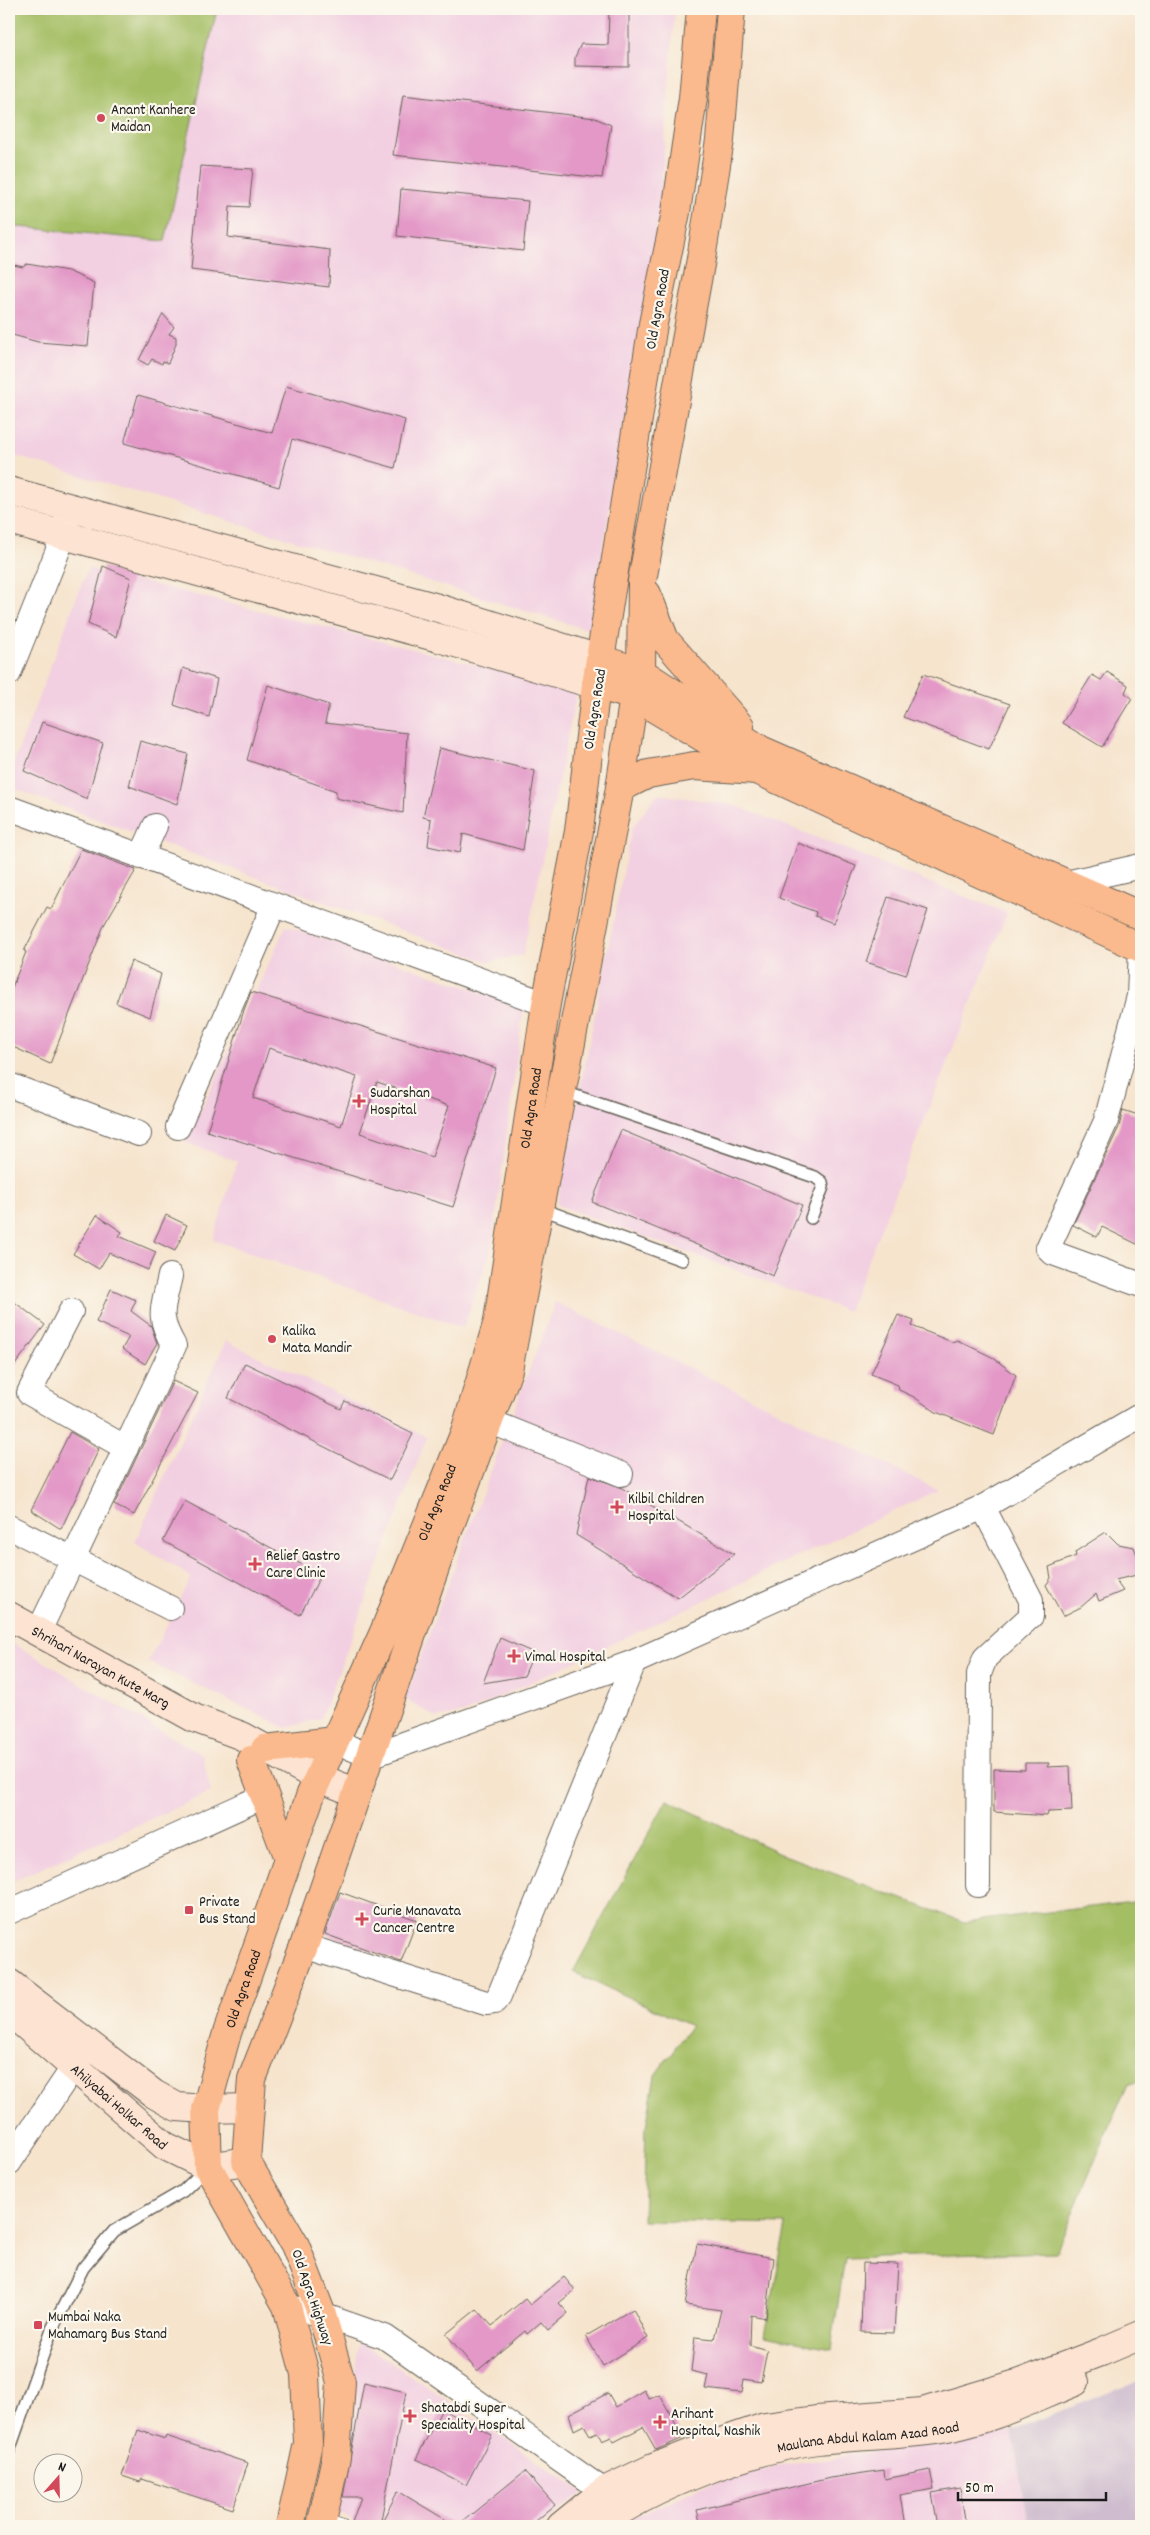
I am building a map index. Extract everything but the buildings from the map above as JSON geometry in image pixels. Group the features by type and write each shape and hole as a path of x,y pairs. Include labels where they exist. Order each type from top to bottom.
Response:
{"main road":[{"name":"Old Agra Road","path":"250,2108 252,2079 304,1946 446,1536 508,1370 539,1208 548,1089 546,1004 579,831 599,672 654,324 677,202 693,98 701,9"},
{"name":"Old Agra Road","path":"208,2167 206,2109 227,2033 314,1786 384,1632 465,1432 498,1321 548,1089 620,788 637,684 642,581 701,259 720,140 731,9"},
{"path":"9,491 438,608 599,672 637,684 759,760 1141,948"},
{"path":"9,520 439,638 599,672"},
{"path":"642,581 665,640 759,760"},
{"path":"620,788 648,774 694,766 759,760 1066,883 1141,916"},
{"name":"Shrihari Narayan Kute Marg","path":"9,1616 194,1718 242,1736 258,1754 314,1786 354,1802"},
{"path":"288,1858 264,1796 258,1754 334,1741"},
{"name":"Ahilyabai Holkar Road","path":"9,1983 154,2094 177,2107 206,2109 250,2108"},
{"name":"Ahilyabai Holkar Road","path":"9,2012 165,2146 208,2167"},
{"path":"208,2167 246,2161 250,2108"},
{"name":"Old Agra Highway","path":"246,2161 296,2245 322,2315 341,2382 329,2524"},
{"name":"Old Agra Highway","path":"208,2167 287,2306 305,2374 308,2443 290,2526"},
{"path":"1021,2393 1141,2335"},
{"name":"Maulana Abdul Kalam Azad Road","path":"561,2526 720,2466 789,2446 818,2440 947,2428 984,2418 1021,2393 1141,2354"}],"street":[{"path":"9,673 64,535 69,508"},
{"path":"9,808 546,1004"},
{"path":"141,857 155,826"},
{"path":"170,868 196,862"},
{"path":"1066,883 1141,866"},
{"path":"178,1127 274,905"},
{"path":"1141,948 1139,996 1106,1121 1048,1248 1053,1253 1141,1285"},
{"path":"9,1084 139,1134"},
{"path":"38,1633 174,1346 163,1327 161,1311 170,1276"},
{"path":"71,1311 29,1393 126,1448"},
{"path":"334,1741 370,1756 634,1662 983,1507 1141,1415"},
{"path":"489,1421 620,1474"},
{"path":"978,1885 979,1674 985,1658 1032,1616 1031,1600 983,1507"},
{"path":"9,1527 72,1561 170,1608"},
{"path":"304,1946 486,2003 494,2002 502,1987 634,1662"},
{"path":"9,1912 264,1796"},
{"path":"9,2163 75,2068 88,2044"},
{"path":"287,2306 322,2315 385,2337 605,2510"}],"lane":[{"path":"548,1089 815,1177 822,1182 823,1187 811,1218"},
{"path":"539,1208 682,1260"},
{"path":"9,2451 52,2330 83,2268 114,2231 183,2191 208,2167"}],"shaded area":[{"path":"217,9 675,9 659,216 589,630 9,454 9,226 165,241"},
{"path":"88,568 577,690 523,955 489,962 9,787 9,775"},
{"path":"657,794 734,805 1007,913 848,1311 557,1205 632,828"},
{"name":"Sudarshan Hospital","path":"286,926 524,1006 491,1251 463,1328 213,1240 237,1161 186,1143"},
{"path":"555,1302 938,1490 468,1712 437,1718 405,1698"},
{"path":"226,1341 427,1437 321,1718 287,1728 148,1662 191,1577 135,1542"},
{"path":"9,1641 202,1755 211,1792 9,1883"},
{"name":"Shatabdi Super Speciality Hospital","path":"359,2341 583,2492 541,2526 362,2526 336,2511"},
{"path":"1141,2380 1141,2526 1028,2526 1012,2430"},
{"path":"1012,2430 1028,2526 617,2526 701,2487 775,2467"}],"green space":[{"name":"Anant Kanhere Maidan","path":"9,9 217,9 165,241 9,226"},
{"path":"667,1800 784,1855 964,1922 1141,1901 1141,2083 1128,2083 1056,2252 845,2258 831,2349 765,2336 786,2224 643,2221 646,2128 655,2075 691,2026 573,1972"}],"place":[{"name":"Anant Kanhere Maidan","path":"101,118"},
{"name":"Sudarshan Hospital","path":"359,1101"},
{"name":"Kalika Mata Mandir","path":"272,1339"},
{"name":"Kilbil Children Hospital","path":"617,1507"},
{"name":"Relief Gastro Care Clinic","path":"255,1564"},
{"name":"Vimal Hospital","path":"514,1656"},
{"name":"Private Bus Stand","path":"189,1910"},
{"name":"Curie Manavata Cancer Centre","path":"362,1919"},
{"name":"Mumbai Naka Mahamarg Bus Stand","path":"38,2325"},
{"name":"Shatabdi Super Speciality Hospital","path":"410,2416"},
{"name":"Arihant Hospital, Nashik","path":"660,2422"}]}
